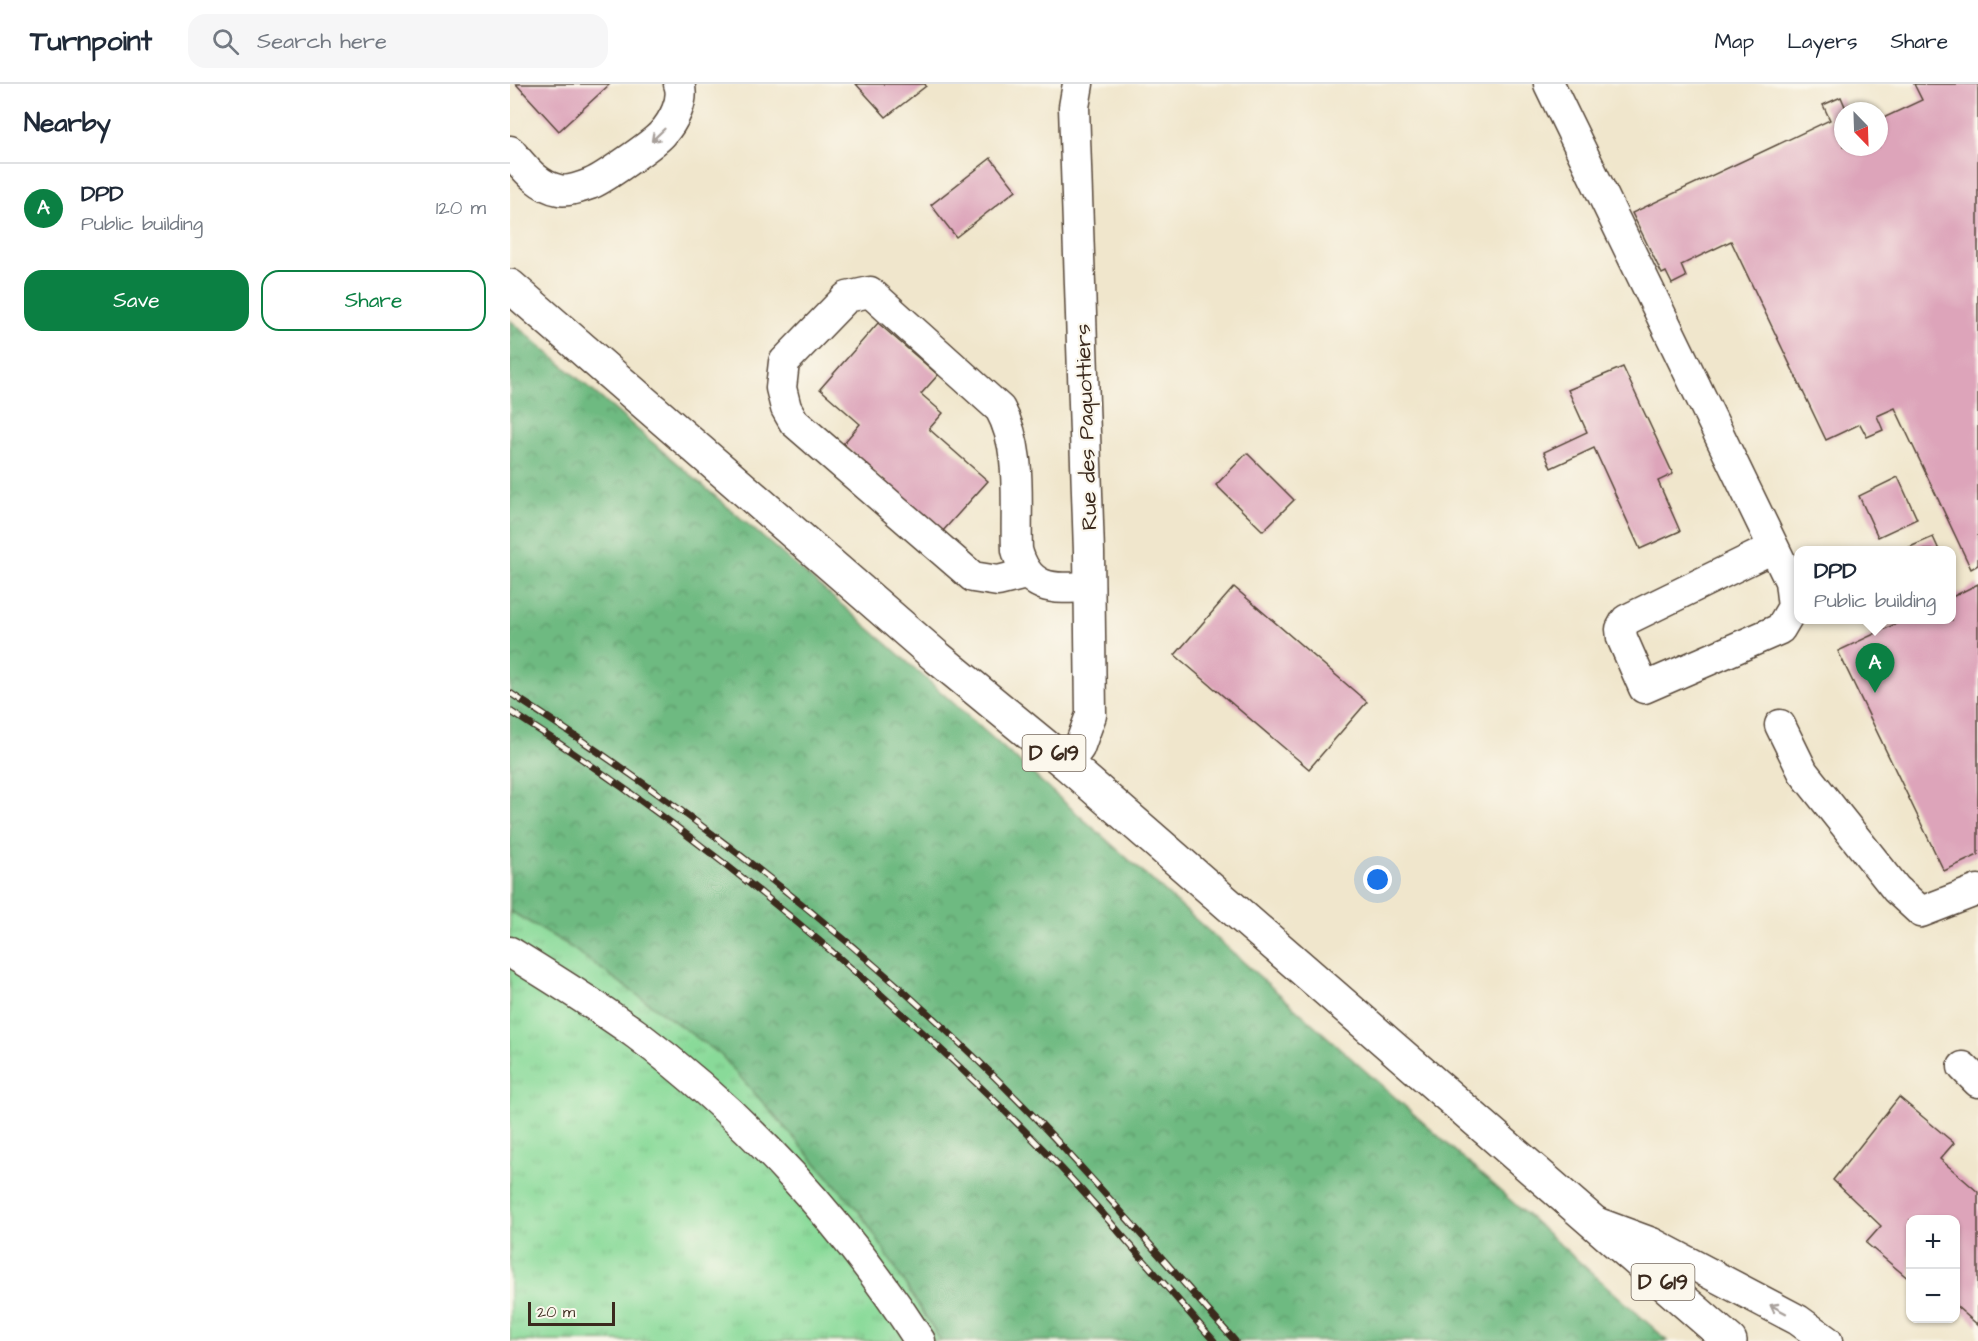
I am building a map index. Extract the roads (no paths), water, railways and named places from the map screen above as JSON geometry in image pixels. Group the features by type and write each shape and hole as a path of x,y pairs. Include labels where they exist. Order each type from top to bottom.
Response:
{"main road":[{"name":"D 619","path":"510,286 938,658 1067,764 1730,1341"}],"street":[{"path":"510,151 530,174 545,186 562,191 592,183 662,135 678,109 681,91 679,84"},
{"name":"Rue des Paquottiers","path":"1067,764 1079,748 1091,715 1074,107 1078,84"},
{"path":"1549,84 1790,582 1793,607 1780,629 1644,688 1622,638 1621,629 1626,620 1773,548"},
{"path":"1026,574 998,581 973,577 794,422 786,408 781,388 784,362 847,297 870,292 1000,409 1009,426 1014,444 1017,550 1026,574 1034,581 1055,589 1089,587"},
{"path":"1780,725 1803,772 1896,890 1921,912 1978,890"},
{"path":"510,952 636,1034 708,1093 754,1136 852,1247 920,1341"},
{"path":"1596,1222 1652,1243 1798,1320 1827,1341"}],"railway":[{"path":"510,693 652,789 721,840 855,949 920,1006 1042,1125 1235,1341"},
{"path":"510,711 580,757 715,857 781,909 908,1019 1053,1160 1214,1341"}],"place":[{"name":"DPD","path":"1875,693"}]}
